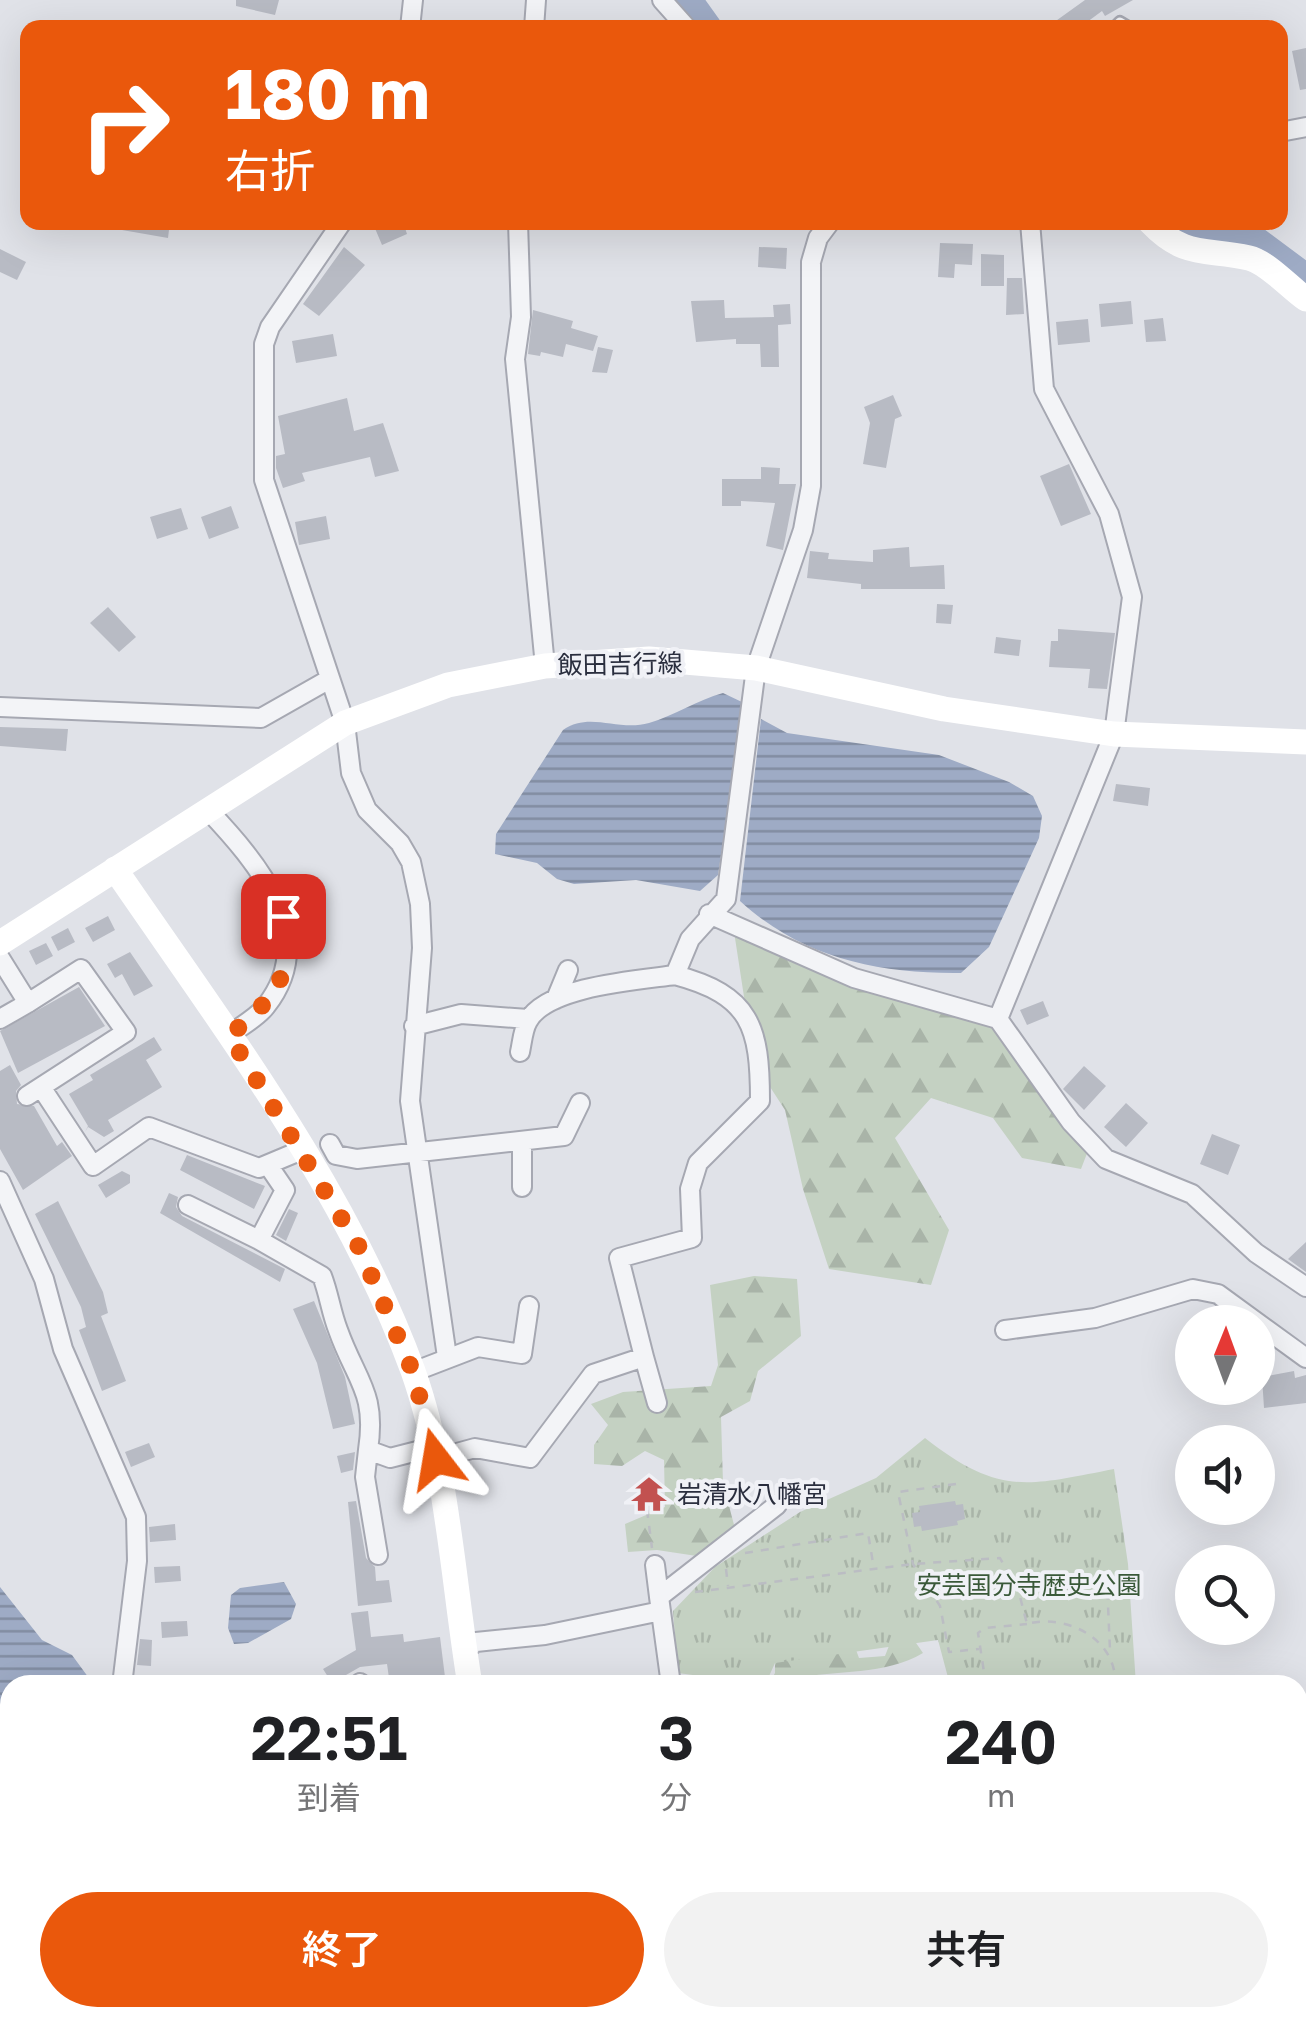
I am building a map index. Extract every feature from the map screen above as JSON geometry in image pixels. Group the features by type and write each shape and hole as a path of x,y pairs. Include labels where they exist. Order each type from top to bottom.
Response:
{"main road":[{"path":"1157,230 1194,253 1253,258 1306,299"},
{"name":"飯田吉行線","path":"0,942 345,722 448,685 544,666 649,659 756,668 944,708 1114,734 1306,742"},
{"path":"114,869 229,1035 359,1247 413,1372 434,1453 468,1675"}],"street":[{"path":"662,0 680,20"},
{"path":"337,230 270,327 264,344 264,480 345,722 351,773 368,810 400,843 411,862 422,948 410,1101 447,1358"},
{"path":"518,230 521,317 515,359 544,666"},
{"path":"675,975 690,939 726,899 756,668 806,516 811,486 811,262 824,230"},
{"path":"998,1019 1021,971 1114,734 1132,597 1109,514 1044,388 1031,230"},
{"path":"0,707 260,718 328,680"},
{"path":"208,810 267,882 290,936 286,966 265,1008 229,1035"},
{"path":"709,914 854,978 998,1019 1072,1122 1106,1159 1192,1194 1256,1253 1306,1287"},
{"path":"0,958 28,1003"},
{"path":"0,1019 81,969 126,1032 34,1092 92,1166 148,1127 259,1168 302,1150"},
{"path":"556,998 568,970"},
{"path":"520,1052 528,1019 556,998 608,984 675,975 703,982 734,999 754,1029 760,1102 698,1163 690,1188 692,1238 618,1258 657,1403"},
{"path":"414,1026 461,1014 528,1019"},
{"path":"330,1144 336,1155 357,1158 418,1155 564,1136 580,1103"},
{"path":"522,1142 522,1187"},
{"path":"259,1240 285,1190 268,1165"},
{"path":"0,1180 44,1279 63,1349 136,1517 137,1561 123,1675"},
{"path":"188,1204 322,1276 354,1371 366,1386 373,1417 365,1477 378,1555"},
{"path":"1005,1330 1095,1318 1193,1289 1218,1294 1306,1358"},
{"path":"413,1372 478,1347 522,1354 529,1306"},
{"path":"368,1450 390,1458 475,1448 530,1458 593,1374 644,1356"},
{"path":"464,1650 476,1642 545,1636 660,1604 778,1504"},
{"path":"653,1556 670,1675"}],"path":[{"path":"956,1484 898,1492 913,1564 940,1606 950,1652 979,1649"},
{"path":"647,1510 653,1556"},
{"path":"743,1554 868,1533 874,1569"},
{"path":"725,1556 728,1587"},
{"path":"694,1592 913,1564 1000,1558 1019,1593 1026,1621"},
{"path":"1019,1593 1107,1583 1113,1675"},
{"path":"984,1675 978,1633 985,1628 1026,1621 1072,1626 1110,1654"}],"green space":[{"path":"733,925 998,1019 1091,1143 1081,1169 1022,1158 993,1118 931,1098 895,1138 949,1230 931,1285 829,1269 803,1189 785,1110 754,1062"},
{"path":"754,1276 797,1279 801,1336 758,1371 750,1401 721,1417 723,1483 738,1540 710,1558 657,1550 628,1552 625,1524 665,1507 664,1460 645,1451 622,1466 594,1464 594,1445 608,1425 591,1404 623,1392 711,1386 718,1365 710,1285"},
{"name":"安芸国分寺歴史公園","path":"925,1438 974,1470 1015,1482 1114,1469 1128,1564 1135,1675 947,1675 938,1640 775,1663 770,1675 678,1673 673,1611 715,1567 800,1512 876,1478"},
{"path":"841,1609 859,1658 885,1656 892,1638 914,1640 923,1653 877,1669 774,1675 775,1650"}],"water":[{"path":"723,693 744,703 718,875 700,891 636,880 574,884 557,879 537,863 495,854 496,834 563,730 583,722 649,723"},
{"path":"761,719 787,733 939,755 1009,782 1033,796 1042,816 1039,838 989,947 961,973 900,970 843,959 789,936 740,901"},
{"path":"284,1582 296,1604 291,1619 248,1643 234,1644 228,1628 231,1595 240,1588"},
{"path":"0,1587 42,1640 72,1655 87,1675 0,1675"}],"building":[{"path":"236,0 279,0 275,15 236,6"},
{"path":"1085,0 1133,0 1105,16 1102,11 1090,20 1057,20"},
{"path":"1306,48 1306,89 1300,90 1292,51"},
{"path":"122,230 169,230 168,238"},
{"path":"376,230 406,230 407,234 382,245"},
{"path":"940,243 973,244 972,265 955,264 954,278 938,277"},
{"path":"344,247 365,265 319,316 303,304"},
{"path":"759,247 787,248 786,269 758,267"},
{"path":"0,249 26,262 17,280 0,272"},
{"path":"981,254 1004,255 1004,286 981,286"},
{"path":"1007,278 1022,278 1024,314 1006,315"},
{"path":"724,300 725,318 774,317 773,305 790,304 791,324 778,325 779,367 761,367 760,344 736,344 736,339 696,342 691,301"},
{"path":"1131,301 1133,324 1101,327 1099,304"},
{"path":"533,310 573,321 571,328 598,336 593,351 566,344 563,357 541,352 540,356 528,354"},
{"path":"1163,318 1166,341 1146,342 1144,320"},
{"path":"1088,319 1090,342 1058,345 1056,322"},
{"path":"333,334 337,356 296,363 292,341"},
{"path":"598,347 613,350 607,373 592,372"},
{"path":"893,395 902,416 895,419 886,468 863,464 870,423 864,407"},
{"path":"347,398 354,431 383,423 399,471 375,477 370,457 302,473 305,481 283,488 276,468 276,456 285,454 278,416"},
{"path":"1069,464 1091,514 1061,526 1040,476"},
{"path":"761,467 780,468 779,484 796,484 783,550 766,546 775,503 741,501 741,506 722,506 722,479 761,479"},
{"path":"231,506 239,528 209,539 201,517"},
{"path":"181,508 188,529 157,539 150,517"},
{"path":"326,516 330,539 299,545 295,522"},
{"path":"909,547 910,567 944,565 945,589 861,589 861,584 807,578 810,551 829,553 828,559 873,562 873,550"},
{"path":"937,604 953,605 951,624 936,623"},
{"path":"108,607 136,637 119,652 90,623"},
{"path":"1058,629 1115,633 1107,689 1088,688 1090,669 1049,667 1051,641 1058,641"},
{"path":"996,637 1021,640 1019,656 994,653"},
{"path":"0,727 68,729 66,751 0,746"},
{"path":"1116,784 1150,788 1148,806 1113,801"},
{"path":"108,916 115,930 93,942 85,928"},
{"path":"68,928 75,942 58,951 51,937"},
{"path":"46,943 53,956 36,965 29,951"},
{"path":"130,952 153,986 134,996 122,974 115,978 107,964"},
{"path":"79,987 105,1026 18,1073 0,1031"},
{"path":"1043,1001 1049,1016 1027,1025 1020,1010"},
{"path":"154,1037 162,1050 146,1060 162,1087 108,1120 114,1131 104,1137 88,1127 85,1132 88,1126 69,1094 93,1080 90,1075"},
{"path":"10,1065 21,1085 16,1091 17,1104 34,1106 57,1146 62,1142 72,1156 23,1190 0,1149 0,1071"},
{"path":"1084,1066 1106,1086 1084,1110 1063,1089"},
{"path":"1126,1103 1148,1123 1126,1147 1104,1127"},
{"path":"1212,1134 1240,1145 1228,1175 1200,1164"},
{"path":"187,1155 265,1186 254,1209 180,1170"},
{"path":"122,1171 130,1175 130,1183 106,1198 98,1185"},
{"path":"169,1193 178,1197 176,1207 182,1216 285,1269 280,1282 160,1213"},
{"path":"58,1201 103,1292 108,1313 101,1316 126,1381 102,1391 79,1330 86,1327 81,1307 35,1214"},
{"path":"289,1209 298,1213 286,1241 276,1235"},
{"path":"1306,1242 1306,1272 1288,1259"},
{"path":"314,1301 345,1377 355,1424 333,1429 317,1363 293,1309"},
{"path":"1294,1371 1295,1378 1306,1375 1306,1403 1264,1408 1275,1405 1275,1375"},
{"path":"149,1443 155,1457 131,1467 125,1452"},
{"path":"355,1452 353,1470 341,1473 337,1456"},
{"path":"356,1501 366,1558 375,1567 376,1581 389,1580 392,1602 358,1606 348,1502"},
{"path":"955,1501 956,1505 963,1504 965,1519 957,1521 958,1525 922,1531 921,1526 914,1527 912,1513 920,1512 919,1506"},
{"path":"175,1524 176,1540 150,1542 149,1527"},
{"path":"180,1566 181,1581 155,1583 154,1567"},
{"path":"368,1611 371,1637 403,1634 404,1642 440,1637 445,1675 389,1675 387,1664 360,1667 346,1675 327,1675 323,1669 356,1650 351,1613"},
{"path":"187,1621 188,1636 162,1638 161,1622"},
{"path":"140,1639 152,1640 151,1666 137,1665"}],"waterway":[{"path":"687,0 701,20"},
{"path":"1182,230 1190,237 1255,241 1306,279"}],"place":[{"name":"岩清水八幡宮","path":"649,1494"}],"route":[{"path":"283,916 290,936 282,978 265,1008 229,1035 359,1247 413,1372 436,1459"}]}
